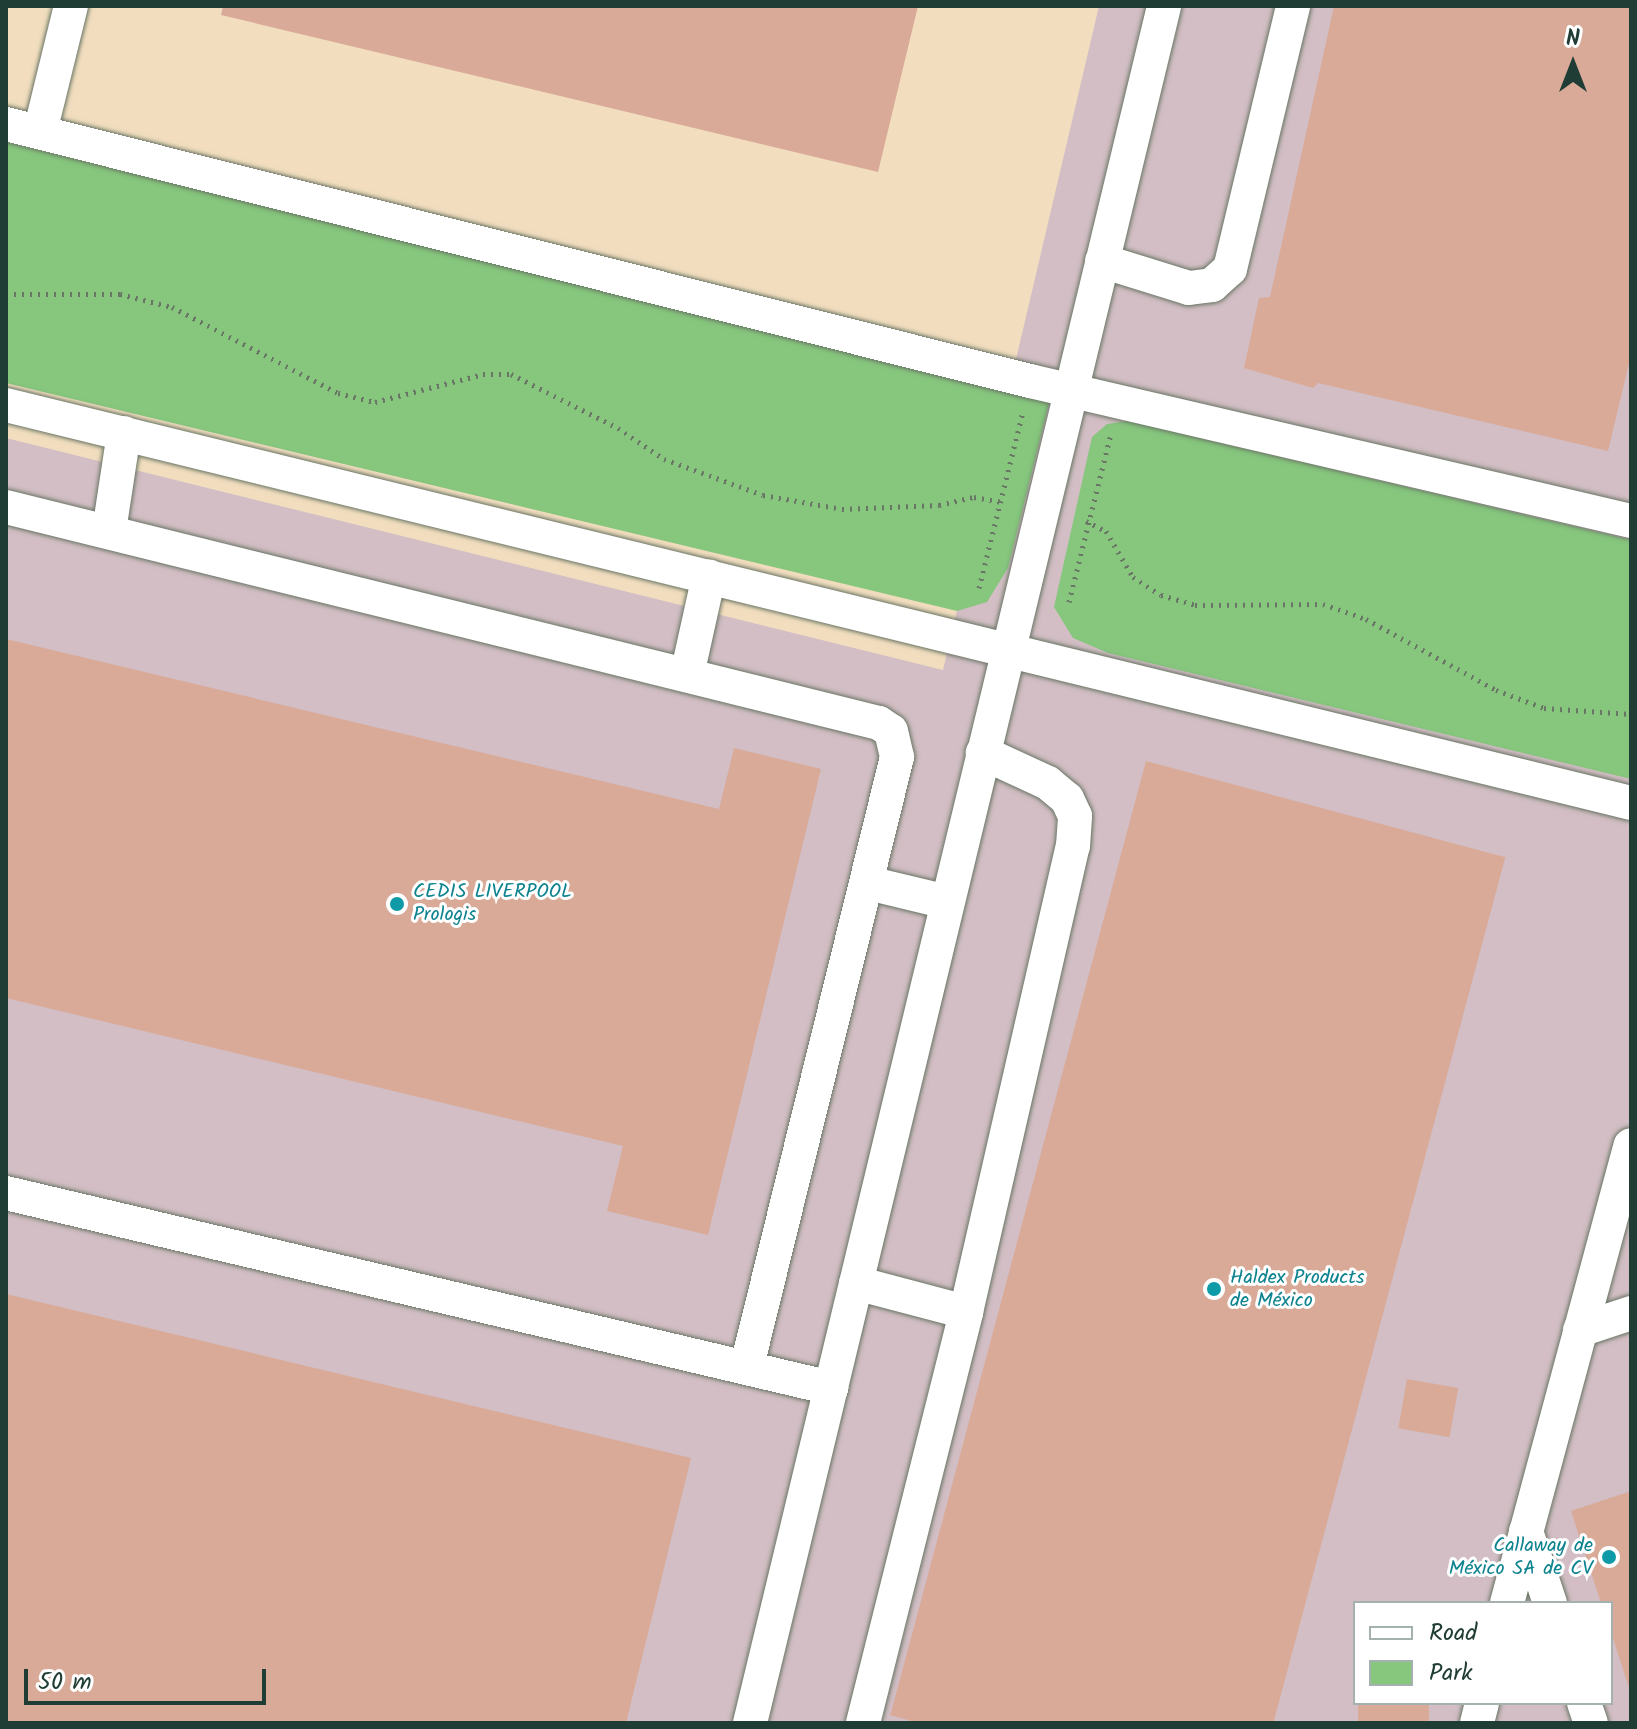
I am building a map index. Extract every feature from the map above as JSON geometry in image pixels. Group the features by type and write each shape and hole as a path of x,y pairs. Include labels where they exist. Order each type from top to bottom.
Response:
{"street":[{"path":"40,132 71,6"},
{"path":"750,1723 1164,6"},
{"path":"1102,261 1189,288 1212,285 1230,269 1293,6"},
{"path":"6,124 1071,391 1631,521"},
{"path":"6,405 1631,803"},
{"path":"109,531 124,433"},
{"path":"6,507 879,723 891,731 897,757 747,1366"},
{"path":"687,675 709,576"},
{"path":"863,1723 966,1312 1073,846 1075,816 1067,799 1048,783 983,753"},
{"path":"868,883 947,902"},
{"path":"1508,1601 1631,1145"},
{"path":"6,1193 831,1388"},
{"path":"856,1283 966,1312"},
{"path":"1580,1330 1631,1313"},
{"path":"1526,1531 1549,1601"}],"path":[{"path":"6,294 120,294 172,307 338,393 375,402 483,374 511,374 618,428 664,459 763,495 842,509 939,505 974,497 1001,502"},
{"path":"979,588 1024,410"},
{"path":"1069,602 1086,521 1111,432"},
{"path":"1086,521 1106,531 1133,577 1161,595 1195,605 1323,604 1366,619 1496,690 1544,708 1631,714"}],"shaded area":[{"path":"1099,6 1631,6 1631,1723 6,1723 6,438 943,670"}],"green space":[{"path":"6,142 1050,399 1008,568 987,602 957,611 6,383"},
{"path":"1127,421 1631,540 1631,779 1108,653 1073,638 1054,607 1092,437 1107,424"}],"building":[{"path":"223,6 918,6 878,172 221,15"},
{"path":"1334,6 1631,6 1631,355 1608,451 1318,383 1313,388 1244,368 1259,298 1270,297"},
{"name":"CEDIS LIVERPOOL Prologis","path":"6,639 719,809 734,748 821,769 708,1235 607,1211 623,1146 6,998"},
{"name":"Haldex Products de México","path":"1146,761 1505,857 1273,1723 919,1723 890,1715"},
{"path":"6,1294 691,1458 626,1723 6,1723"},
{"path":"1407,1379 1458,1388 1450,1437 1398,1428"},
{"name":"Callaway de México SA de CV","path":"1631,1491 1631,1691 1613,1638 1613,1601 1600,1601 1571,1511"},
{"path":"1358,1705 1429,1705 1429,1723 1358,1723"}],"place":[{"name":"CEDIS LIVERPOOL Prologis","path":"397,904"},
{"name":"Haldex Products de México","path":"1214,1289"},
{"name":"Callaway de México SA de CV","path":"1609,1557"}]}
